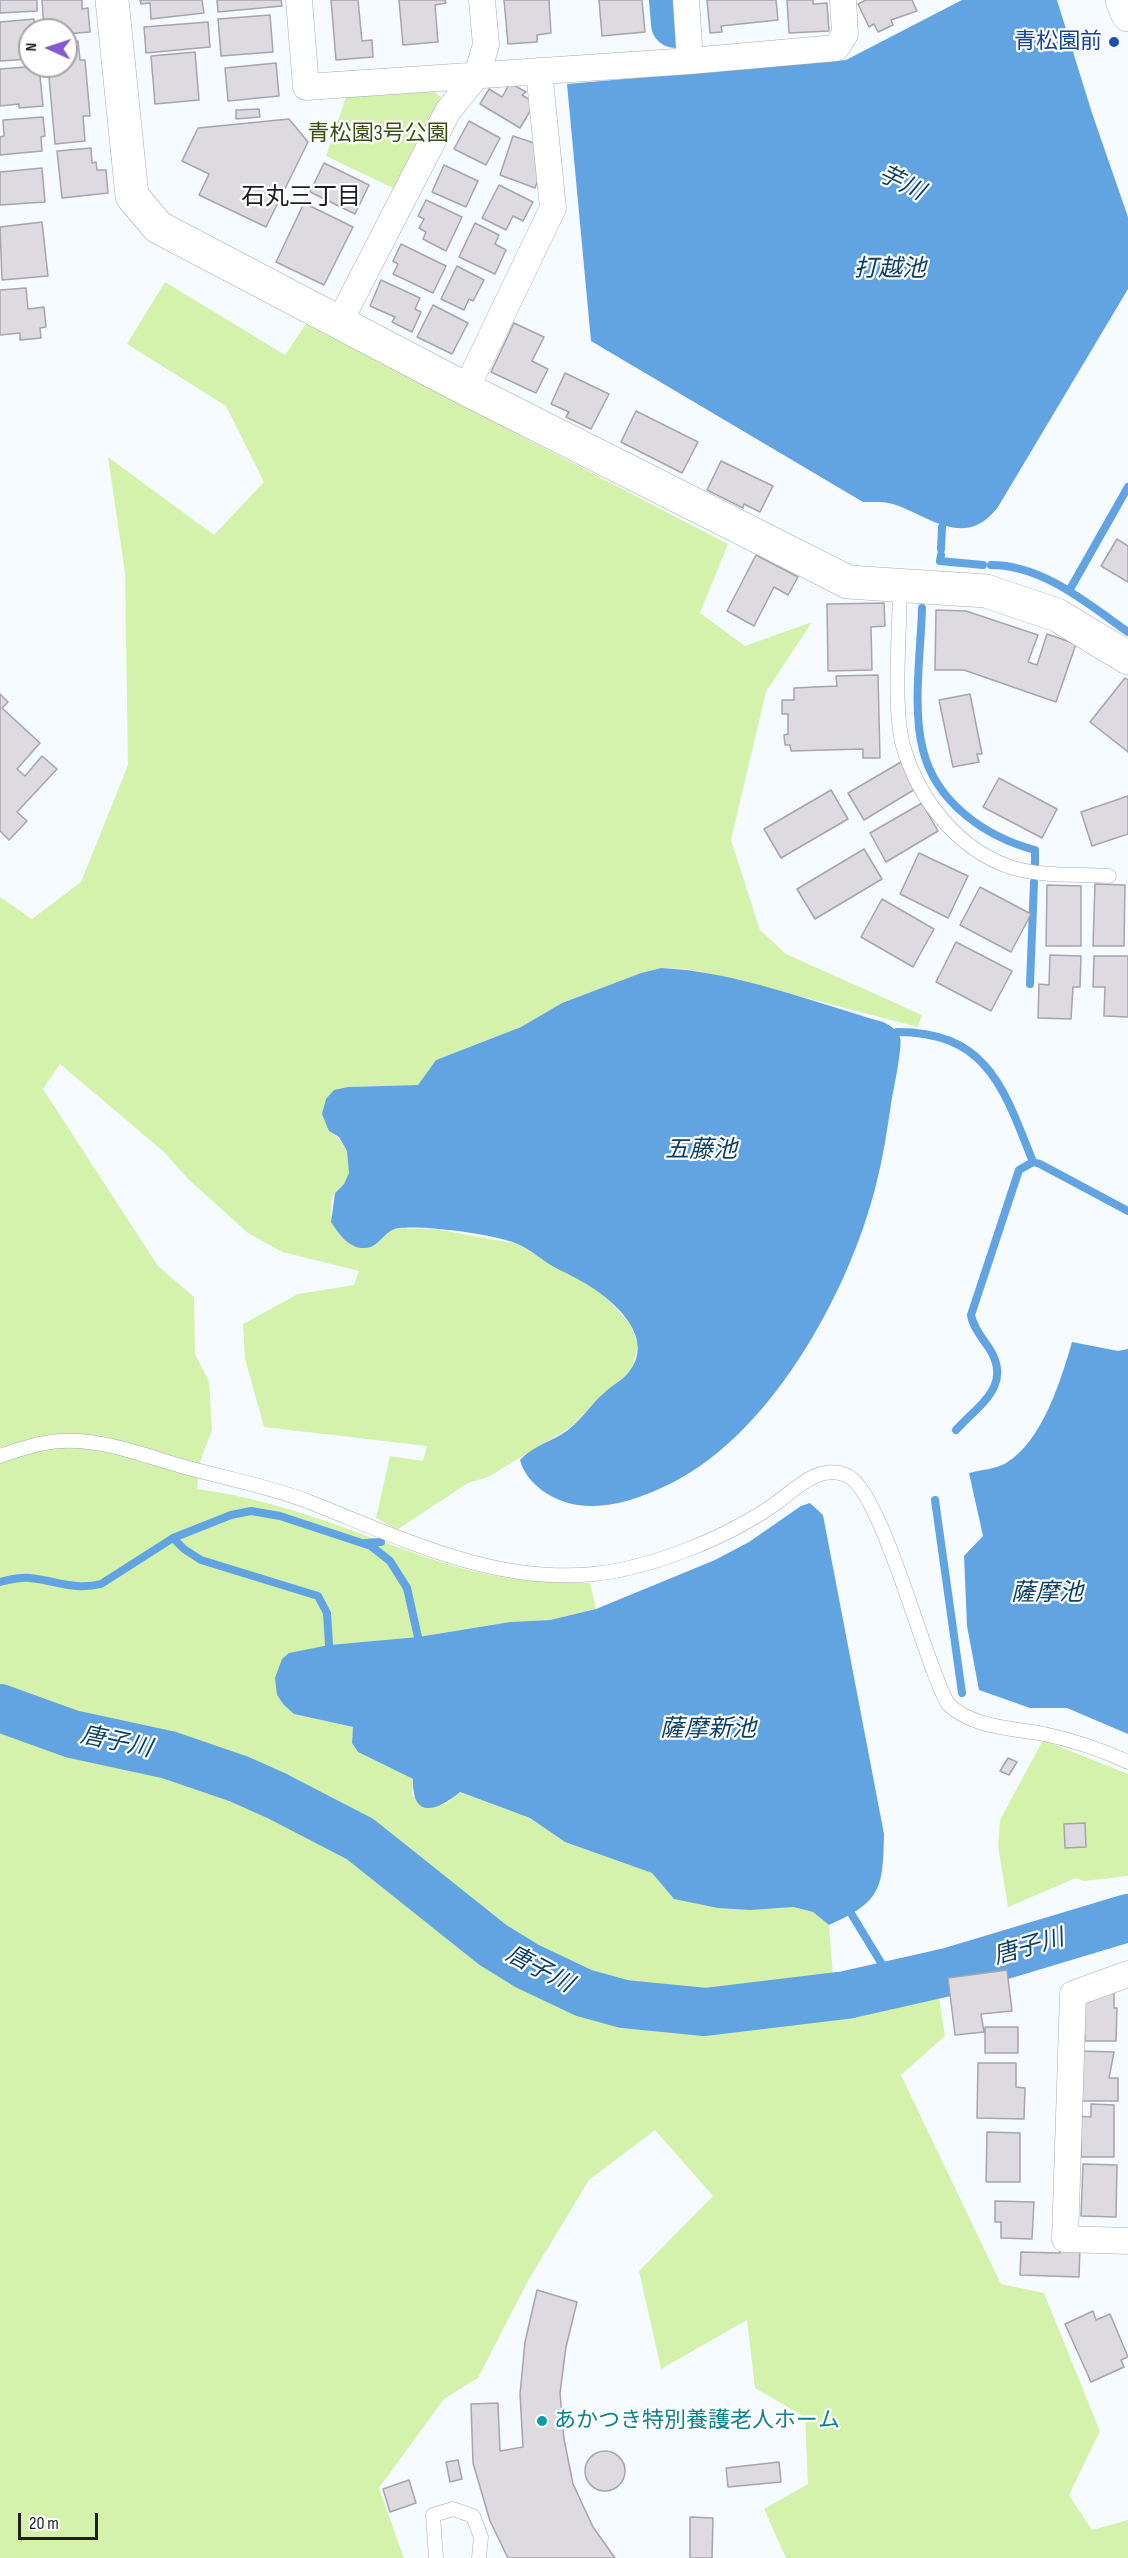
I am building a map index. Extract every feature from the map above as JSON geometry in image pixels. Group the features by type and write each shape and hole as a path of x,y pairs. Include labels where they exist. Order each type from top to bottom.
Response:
{"street":[{"path":"112,0 132,196 158,227 466,389 848,582 986,591 1057,615 1128,658"},
{"path":"299,0 306,87 690,61 836,48 845,34 843,0"},
{"path":"339,323 448,111 477,75 486,45 482,0"},
{"path":"686,0 690,61"},
{"path":"1122,0 1128,15"},
{"path":"466,389 553,208 539,71"},
{"path":"1128,1974 1073,1994 1065,2239 1128,2241"}],"lane":[{"path":"900,586 900,714 904,749 924,791 948,830 980,853 1010,867 1041,873 1109,876"},
{"path":"0,1456 61,1441 131,1450 195,1470 268,1487 436,1553 530,1573 566,1575 596,1574 633,1566 705,1542 746,1524 811,1477 834,1471 850,1476 860,1488 892,1553 948,1704 964,1715 981,1722 1045,1734 1128,1762"},
{"path":"436,2558 433,2515 453,2509 473,2516 481,2537 479,2558"}],"green space":[{"name":"青松園3号公園","path":"430,88 442,98 395,189 326,156 347,94"},
{"path":"165,282 285,355 306,324 728,544 700,613 745,646 812,622 766,692 731,840 760,930 786,954 922,1015 918,1027 741,981 687,969 661,968 641,973 562,1003 521,1027 436,1060 418,1085 348,1087 329,1131 345,1147 348,1154 350,1170 344,1184 334,1194 331,1222 349,1242 375,1246 387,1231 399,1228 435,1229 518,1244 555,1267 580,1278 604,1295 630,1324 638,1345 631,1371 604,1393 571,1427 488,1477 468,1483 397,1530 376,1518 390,1456 423,1461 427,1446 264,1427 245,1359 243,1324 298,1294 354,1285 359,1271 282,1252 248,1233 188,1179 164,1152 60,1064 43,1089 158,1266 194,1297 195,1354 209,1381 212,1430 200,1462 197,1489 244,1497 290,1510 476,1572 528,1580 590,1583 596,1609 550,1620 510,1622 418,1637 329,1645 289,1654 294,1714 353,1727 352,1743 358,1752 413,1779 412,1796 446,1804 459,1792 530,1818 565,1842 652,1873 674,1899 792,1907 813,1912 829,1925 833,1976 921,1966 939,1996 945,2036 901,2075 1001,2284 1044,2293 1100,2431 1069,2495 1092,2530 1128,2520 1128,2558 786,2558 764,2509 808,2484 805,2417 755,2388 747,2320 661,2369 639,2271 713,2196 655,2130 589,2180 529,2279 478,2378 444,2399 379,2488 404,2558 0,2558 0,897 32,919 81,882 128,765 125,573 108,457 214,535 264,482 226,406 127,344"},
{"path":"1043,1740 1128,1774 1128,1876 1084,1881 1076,1878 1008,1907 998,1846 1000,1820"}],"water":[{"name":"打越池","path":"962,0 1057,0 1092,113 1128,217 1128,289 998,507 986,520 974,526 961,528 948,527 892,504 863,502 591,341 567,84 846,60"},
{"name":"五藤池","path":"661,968 689,970 745,981 883,1022 899,1034 901,1042 899,1059 881,1165 863,1227 846,1271 824,1316 798,1360 769,1400 736,1436 700,1466 661,1488 631,1500 600,1506 578,1505 560,1500 542,1490 528,1477 520,1460 535,1448 568,1430 607,1390 628,1373 635,1361 638,1346 630,1325 621,1312 598,1292 524,1247 509,1241 460,1231 410,1227 394,1229 370,1247 359,1248 349,1243 331,1222 335,1193 344,1184 349,1173 347,1151 339,1137 329,1131 322,1114 326,1099 334,1090 348,1087 418,1085 436,1060 521,1027 562,1003 641,973"},
{"name":"薩摩池","path":"1072,1342 1118,1351 1128,1349 1128,1734 1067,1708 1030,1708 979,1690 967,1626 964,1556 983,1536 969,1473 1006,1463 1030,1441 1040,1426 1056,1391"},
{"name":"薩摩新池","path":"810,1503 823,1515 884,1834 882,1868 876,1892 859,1909 829,1925 813,1912 793,1907 750,1910 718,1908 674,1899 652,1873 565,1842 530,1818 460,1792 434,1807 421,1806 414,1792 413,1779 358,1752 352,1743 353,1727 294,1714 277,1695 275,1678 282,1659 289,1653 329,1645 418,1637 510,1622 550,1620 596,1609 715,1560 749,1542 801,1506"}],"building":[{"path":"0,0 37,0 37,11 0,13"},
{"path":"42,0 82,0 82,9 88,8 90,32 78,33 78,18 43,18"},
{"path":"140,0 202,0 204,13 151,19 150,3 141,4"},
{"path":"217,0 281,0 282,6 218,12"},
{"path":"331,0 358,0 362,41 372,40 373,57 336,60"},
{"path":"399,0 445,0 446,3 435,5 438,42 403,45"},
{"path":"504,0 549,0 551,33 537,35 537,42 508,44"},
{"path":"599,0 642,0 645,32 602,36"},
{"path":"707,0 776,0 778,20 721,26 722,32 710,33"},
{"path":"787,0 813,0 813,4 827,3 829,31 789,33"},
{"path":"866,0 912,0 917,11 891,20 893,25 878,32 874,24 869,27 858,4"},
{"path":"270,15 273,52 221,56 218,19"},
{"path":"18,20 18,60 0,61 0,22"},
{"path":"208,22 210,47 146,53 144,27"},
{"path":"78,41 80,60 85,60 90,116 83,116 85,141 55,144 49,78 78,78"},
{"path":"195,52 199,100 155,104 151,56"},
{"path":"276,63 279,96 228,101 225,68"},
{"path":"18,68 18,78 40,78 43,106 19,108 19,104 0,106 0,69"},
{"path":"510,83 526,92 522,95 535,103 520,128 480,104 489,89 502,97"},
{"path":"259,109 260,117 236,119 236,110"},
{"path":"43,117 45,136 41,137 42,151 0,155 0,137 4,136 3,120"},
{"path":"289,119 308,142 266,227 199,195 209,174 182,161 198,128"},
{"path":"469,121 500,138 486,165 454,149"},
{"path":"513,136 537,144 542,170 535,188 500,175"},
{"path":"91,148 92,163 96,162 97,170 106,170 108,193 62,198 57,151"},
{"path":"324,163 369,185 355,214 310,192"},
{"path":"444,165 478,181 466,207 432,192"},
{"path":"42,168 45,202 0,205 0,172"},
{"path":"499,185 533,202 523,221 513,216 506,230 482,218"},
{"path":"426,200 462,217 446,251 423,239 426,232 419,228 424,219 418,216"},
{"path":"304,203 353,227 324,285 276,262"},
{"path":"42,222 48,276 2,280 0,227"},
{"path":"475,223 499,235 495,244 506,250 495,274 459,257"},
{"path":"401,244 446,266 433,293 393,274 398,264 393,261"},
{"path":"457,266 484,280 473,301 469,299 464,310 441,299"},
{"path":"381,280 420,298 415,309 421,312 412,332 392,322 395,317 370,306"},
{"path":"26,288 28,309 44,307 46,327 40,328 41,338 20,340 20,333 0,335 0,290"},
{"path":"433,305 468,323 452,354 417,337"},
{"path":"514,323 544,337 532,361 548,369 536,393 491,372"},
{"path":"565,373 609,394 591,429 566,417 569,412 551,404"},
{"path":"636,411 698,442 682,473 621,442"},
{"path":"721,461 773,486 760,512 744,504 743,508 707,490"},
{"path":"1117,539 1128,546 1128,582 1101,566"},
{"path":"756,555 798,577 788,595 774,587 754,626 727,611"},
{"path":"884,603 885,626 871,627 872,670 828,671 827,604"},
{"path":"936,610 966,611 1038,635 1028,662 1037,665 1047,634 1076,644 1056,702 964,670 935,670"},
{"path":"878,675 880,758 863,758 863,749 791,751 790,745 785,745 784,735 788,734 788,714 782,714 782,700 794,700 794,688 837,686 836,676"},
{"path":"1125,678 1128,680 1128,752 1090,722"},
{"path":"0,694 8,702 2,708 40,743 17,769 25,776 42,756 57,769 17,812 27,821 9,840 0,831"},
{"path":"970,694 982,754 977,754 979,762 953,767 939,700"},
{"path":"901,762 917,788 864,820 848,793"},
{"path":"999,778 1057,809 1042,838 983,807"},
{"path":"831,790 848,819 781,858 764,829"},
{"path":"1128,796 1128,834 1092,846 1081,812"},
{"path":"922,803 938,831 886,862 870,833"},
{"path":"864,849 882,879 815,919 797,889"},
{"path":"919,853 968,876 948,918 900,894"},
{"path":"1095,884 1125,885 1124,946 1093,946"},
{"path":"1047,885 1081,886 1081,946 1046,946"},
{"path":"980,887 1031,914 1011,952 960,925"},
{"path":"882,899 934,929 913,967 861,937"},
{"path":"956,942 1012,971 991,1011 936,982"},
{"path":"1050,955 1081,956 1080,987 1073,987 1071,1019 1038,1018 1039,984 1049,985"},
{"path":"1094,956 1128,956 1128,1017 1104,1016 1105,987 1093,987"},
{"path":"1008,1758 1017,1762 1009,1775 1000,1771"},
{"path":"1085,1823 1086,1847 1065,1848 1064,1824"},
{"path":"1007,1970 1012,2011 981,2014 984,2032 955,2035 948,1978"},
{"path":"1083,1993 1114,1993 1114,2008 1117,2008 1116,2041 1085,2041 1085,2035 1078,2035"},
{"path":"985,2027 1018,2027 1018,2053 985,2053"},
{"path":"1078,2051 1114,2052 1109,2078 1118,2078 1118,2101 1076,2101"},
{"path":"978,2063 1016,2063 1016,2087 1025,2088 1024,2119 977,2118"},
{"path":"1091,2104 1114,2105 1114,2157 1081,2157 1081,2138 1076,2138 1077,2116 1091,2117"},
{"path":"987,2132 1020,2133 1020,2182 986,2182"},
{"path":"1083,2164 1117,2165 1116,2217 1081,2216"},
{"path":"995,2201 1034,2202 1032,2239 1001,2238 1001,2222 995,2222"},
{"path":"1060,2247 1080,2247 1079,2277 1020,2275 1021,2252 1060,2253"},
{"name":"あかつき特別養護老人ホーム","path":"537,2290 577,2302 566,2347 560,2393 564,2439 573,2484 593,2527 615,2558 508,2558 490,2521 473,2463 471,2404 498,2403 500,2451 523,2447 520,2394 525,2342"},
{"path":"1093,2311 1096,2320 1110,2314 1128,2357 1121,2360 1124,2367 1091,2382 1065,2324"},
{"path":"605,2451 619,2457 625,2471 619,2485 605,2491 591,2485 585,2471 591,2457"},
{"path":"458,2460 462,2479 450,2482 446,2462"},
{"path":"779,2462 781,2482 728,2487 726,2468"},
{"path":"409,2480 416,2503 390,2512 383,2489"},
{"path":"690,2517 713,2518 712,2558 690,2558"}],"waterway":[{"name":"芋川","path":"673,0 675,24"},
{"path":"1069,591 1128,487"},
{"path":"941,549 942,527"},
{"path":"941,555 940,561 983,565"},
{"path":"991,565 1010,567 1047,579 1081,598 1128,632"},
{"path":"922,608 918,716 923,750 930,769 951,802 981,827 1035,850 1035,864"},
{"path":"1030,984 1034,882"},
{"path":"897,1032 928,1035 953,1042 972,1054 988,1070 1001,1089 1033,1162"},
{"path":"956,1430 983,1402 995,1383 997,1373 995,1361 971,1315 1019,1170 1033,1162 1040,1164 1128,1211"},
{"path":"935,1500 962,1693"},
{"path":"0,1582 25,1578 73,1586 101,1584 173,1538 231,1515 251,1511 280,1516 371,1546 390,1561 407,1588 418,1637"},
{"path":"173,1538 184,1549 201,1560 318,1596 327,1613 329,1645"},
{"path":"365,1543 381,1542"},
{"name":"唐子川","path":"0,1708 72,1734 169,1755 239,1779 277,1796 360,1839 493,1945 527,1966 584,1993 624,2004 705,2012 846,1995 948,1972 1128,1918"},
{"path":"852,1915 894,1984"}],"place":[{"name":"青松園前","path":"1114,42"},
{"name":"あかつき特別養護老人ホーム","path":"542,2421"}],"district":[{"name":"石丸三丁目","path":"301,198"}]}
